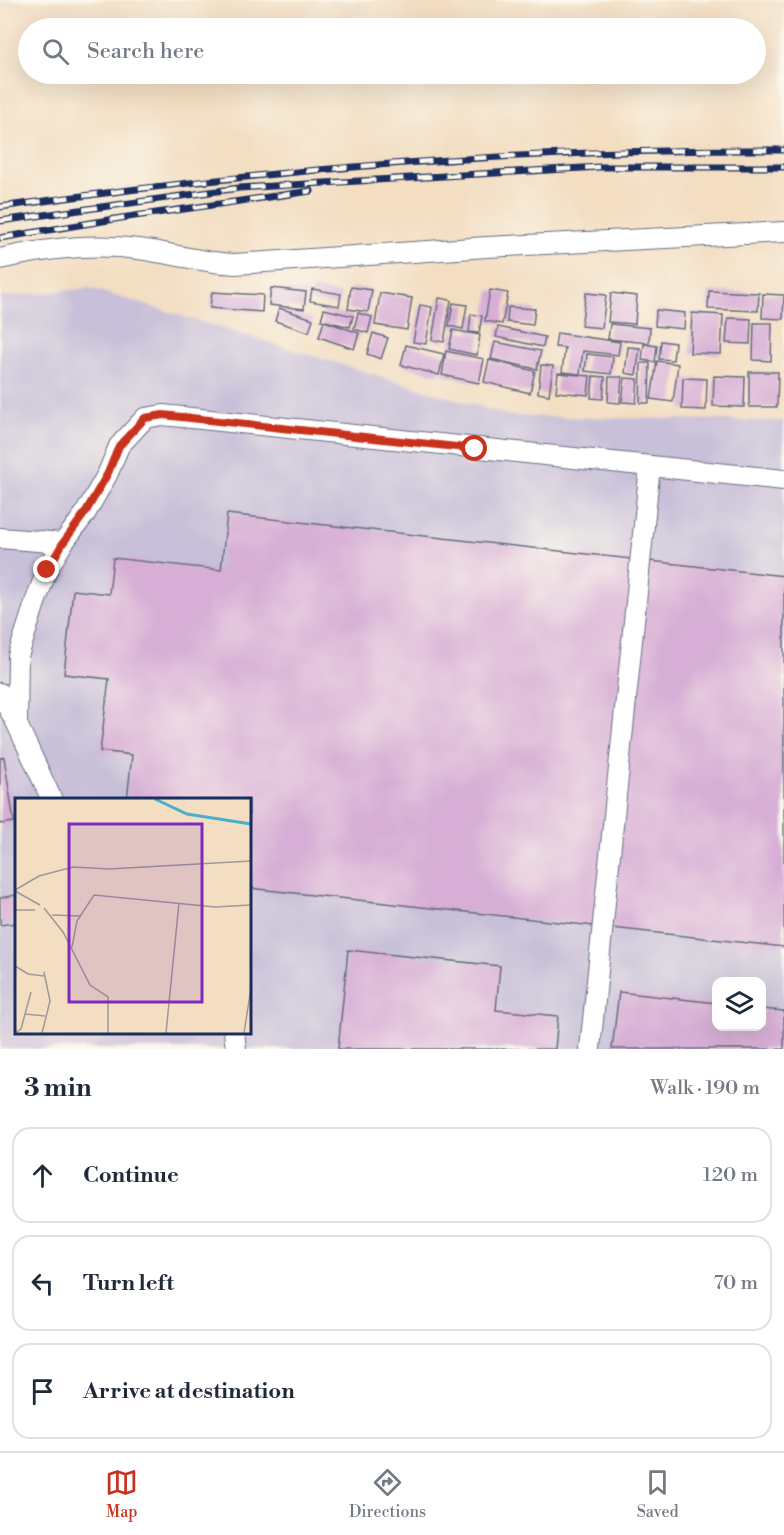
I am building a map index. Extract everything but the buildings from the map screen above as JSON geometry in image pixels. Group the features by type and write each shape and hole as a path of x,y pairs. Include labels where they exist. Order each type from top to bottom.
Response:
{"street":[{"path":"0,259 22,254 89,247 118,247 212,263 235,264 487,247 784,232"},
{"path":"17,724 18,656 47,570 85,513 108,473 119,446 145,418 163,415 784,480"},
{"path":"590,1049 650,466"},
{"path":"0,538 63,543"},
{"path":"0,693 51,798"},
{"path":"234,1034 236,1049"}],"shaded area":[{"path":"90,288 511,416 784,421 784,1049 0,1049 0,297"}],"railway":[{"path":"0,207 195,182 391,164 588,153 784,150"},
{"path":"0,221 239,188 600,167 784,167"},
{"path":"0,238 311,191"}],"route":[{"path":"47,570 85,513 108,473 119,446 145,418 163,415 475,449"}]}
